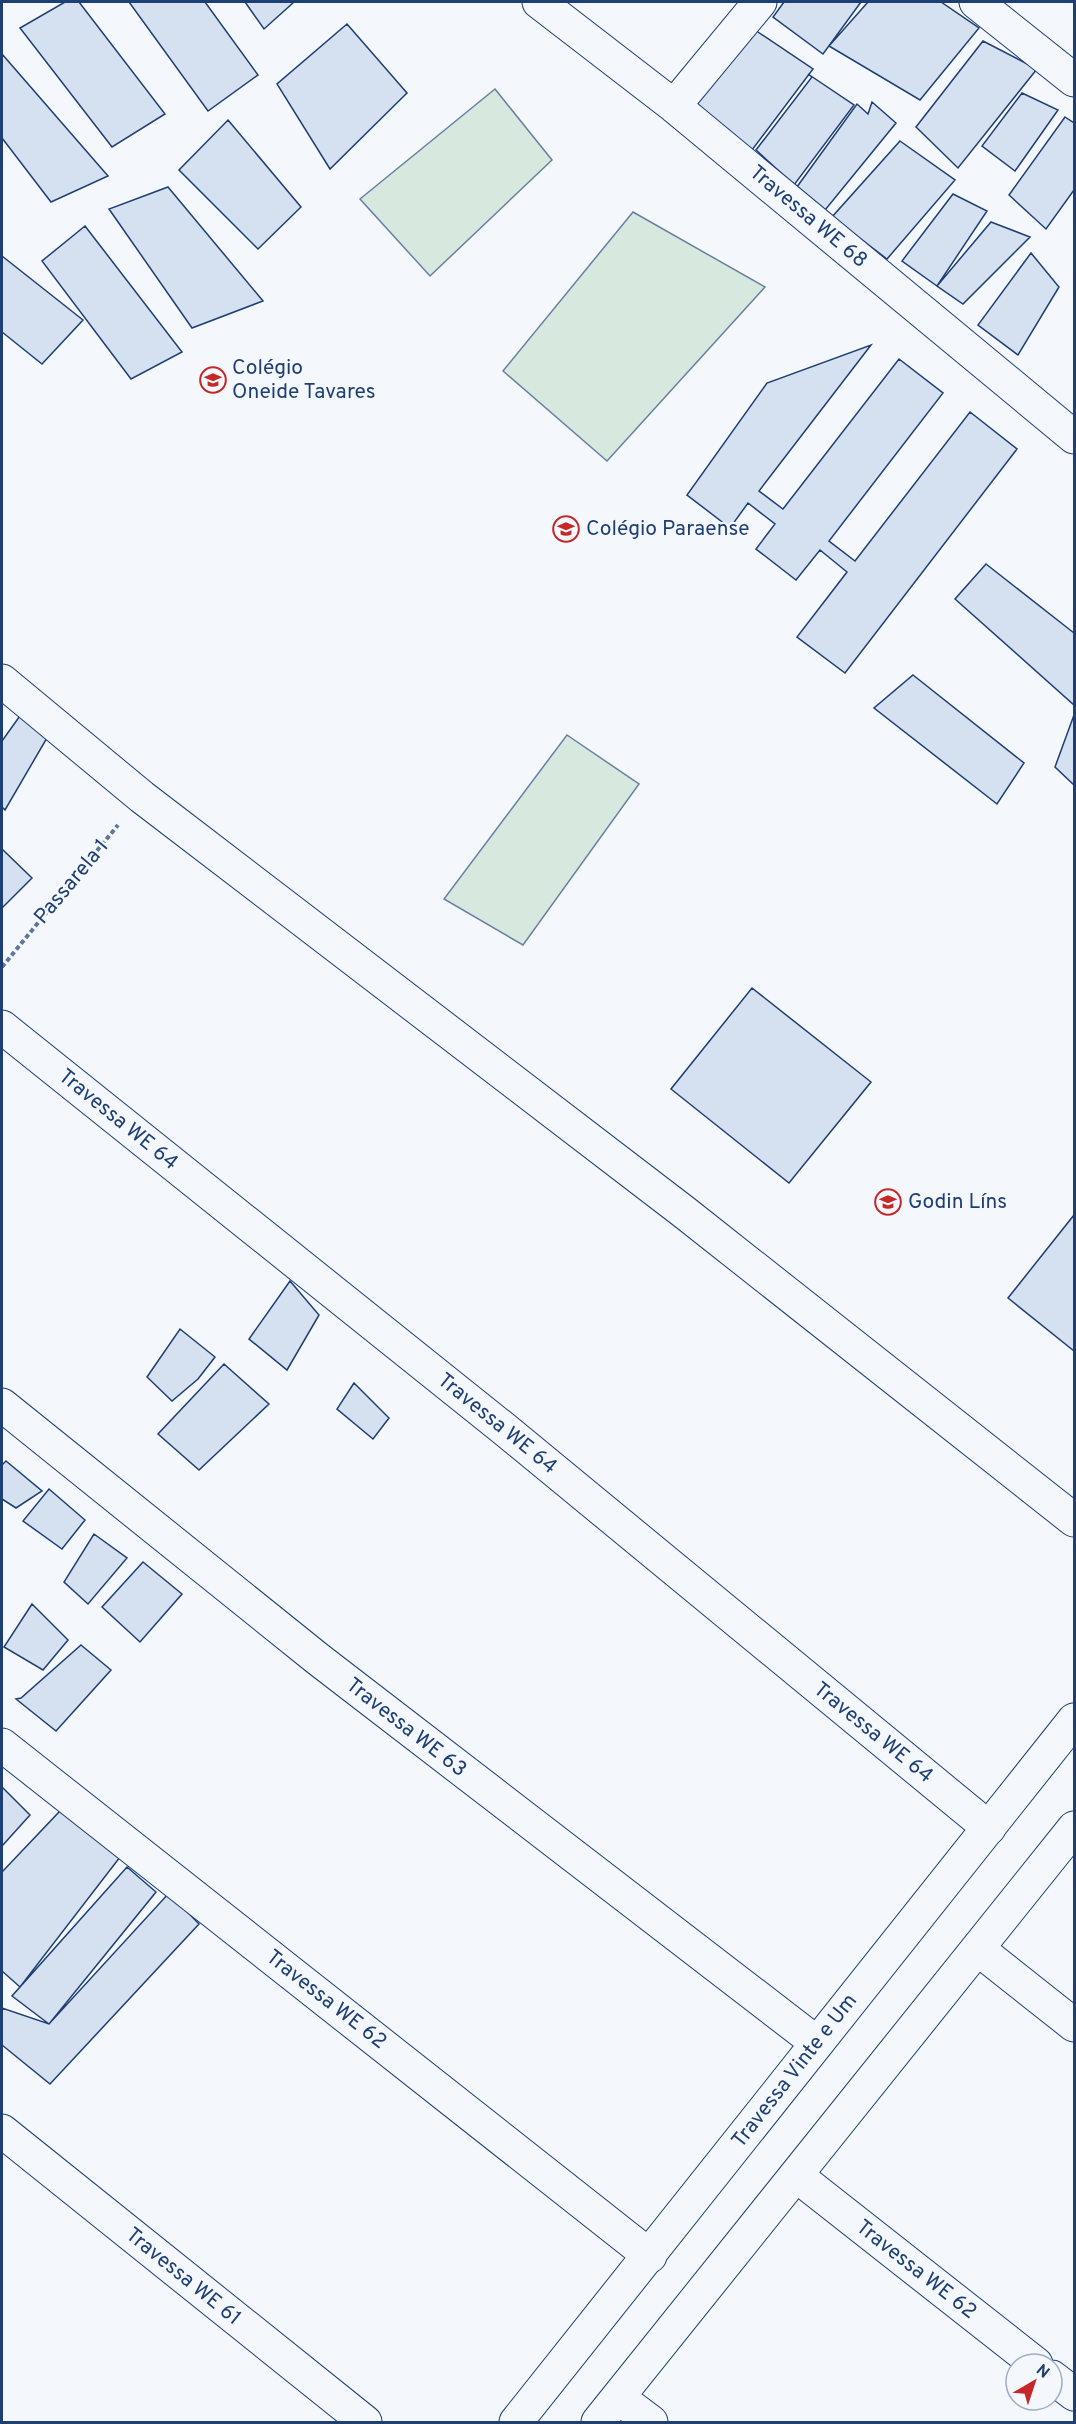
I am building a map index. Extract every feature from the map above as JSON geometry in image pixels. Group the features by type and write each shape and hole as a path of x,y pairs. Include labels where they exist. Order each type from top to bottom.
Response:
{"street":[{"name":"Travessa WE 68","path":"539,2 674,106 1074,437"},
{"path":"674,106 760,2"},
{"path":"976,2 1074,80"},
{"path":"2,681 142,797 684,1212 1074,1520"},
{"name":"Travessa WE 64","path":"2,1027 502,1428 989,1828"},
{"name":"Travessa WE 63","path":"2,1405 318,1659 817,2043"},
{"name":"Travessa Vinte e Um","path":"516,2422 1074,1720"},
{"name":"Travessa WE 62","path":"2,1745 650,2256"},
{"path":"651,2422 609,2410 1074,1828"},
{"path":"978,1949 1074,2025"},
{"name":"Travessa WE 61","path":"2,2131 365,2422"},
{"name":"Travessa WE 62","path":"797,2176 1021,2352"}],"path":[{"name":"Passarela 1","path":"2,967 142,797"}],"shaded area":[{"path":"495,89 552,160 430,276 360,199"},
{"path":"633,212 765,287 607,461 503,371"},
{"path":"567,735 639,784 523,945 444,899"}],"building":[{"path":"65,2 79,2 165,114 112,147 20,28"},
{"path":"129,2 205,2 258,75 208,111"},
{"path":"245,2 294,2 264,29"},
{"path":"784,2 861,2 823,54 773,17"},
{"path":"868,2 941,2 979,28 920,100 829,46"},
{"path":"347,24 407,93 330,169 277,84"},
{"path":"755,30 813,69 749,154 691,107"},
{"path":"983,41 1037,69 958,168 916,127"},
{"path":"2,54 108,176 51,202 2,138"},
{"path":"808,74 854,105 794,185 756,150 812,77"},
{"path":"1022,93 1058,110 1015,171 982,146"},
{"path":"872,102 896,123 821,215 794,191 857,104 868,114"},
{"path":"1065,117 1074,123 1074,190 1046,229 1009,195"},
{"path":"228,120 301,207 258,249 179,170"},
{"path":"900,141 955,180 887,259 832,217"},
{"path":"168,187 263,301 192,328 109,209"},
{"path":"953,194 987,211 937,286 902,261"},
{"path":"991,222 1030,237 963,304 937,286"},
{"path":"85,226 182,352 131,379 42,261"},
{"path":"1031,253 1059,287 1018,355 978,325"},
{"path":"2,256 83,320 42,364 2,332"},
{"path":"871,345 759,491 783,509 899,359 943,393 829,541 855,561 970,412 1017,449 845,673 797,637 847,572 820,550 796,580 756,549 775,524 748,503 730,528 687,495 767,383"},
{"path":"986,564 1074,633 1074,705 955,599"},
{"path":"913,675 1024,763 997,804 874,708"},
{"path":"27,706 58,719 5,810 2,807 2,741"},
{"path":"1074,715 1074,785 1055,767"},
{"path":"2,849 32,878 2,908"},
{"path":"752,988 871,1082 789,1183 671,1089"},
{"path":"1074,1215 1074,1351 1008,1298"},
{"path":"290,1281 319,1315 287,1370 249,1339"},
{"path":"180,1329 215,1357 198,1379 172,1401 147,1377"},
{"path":"224,1364 269,1404 199,1470 158,1434"},
{"path":"354,1383 389,1418 373,1439 337,1409"},
{"path":"6,1461 42,1491 16,1508 2,1499 2,1465"},
{"path":"49,1489 85,1520 62,1549 23,1521"},
{"path":"94,1534 127,1558 88,1604 64,1582"},
{"path":"143,1562 182,1594 140,1642 102,1607"},
{"path":"32,1604 68,1640 43,1670 4,1647"},
{"path":"81,1645 111,1670 56,1731 16,1699 21,1698"},
{"path":"2,1787 30,1815 2,1846"},
{"path":"60,1811 127,1848 20,1987 2,1971 2,1872"},
{"path":"127,1867 156,1892 49,2024 12,1996"},
{"path":"169,1893 199,1924 50,2084 2,2045 2,2008 49,2024"}],"place":[{"name":"Colégio Oneide Tavares","path":"213,380"},
{"name":"Colégio Paraense","path":"566,529"},
{"name":"Godin Líns","path":"888,1202"}]}
